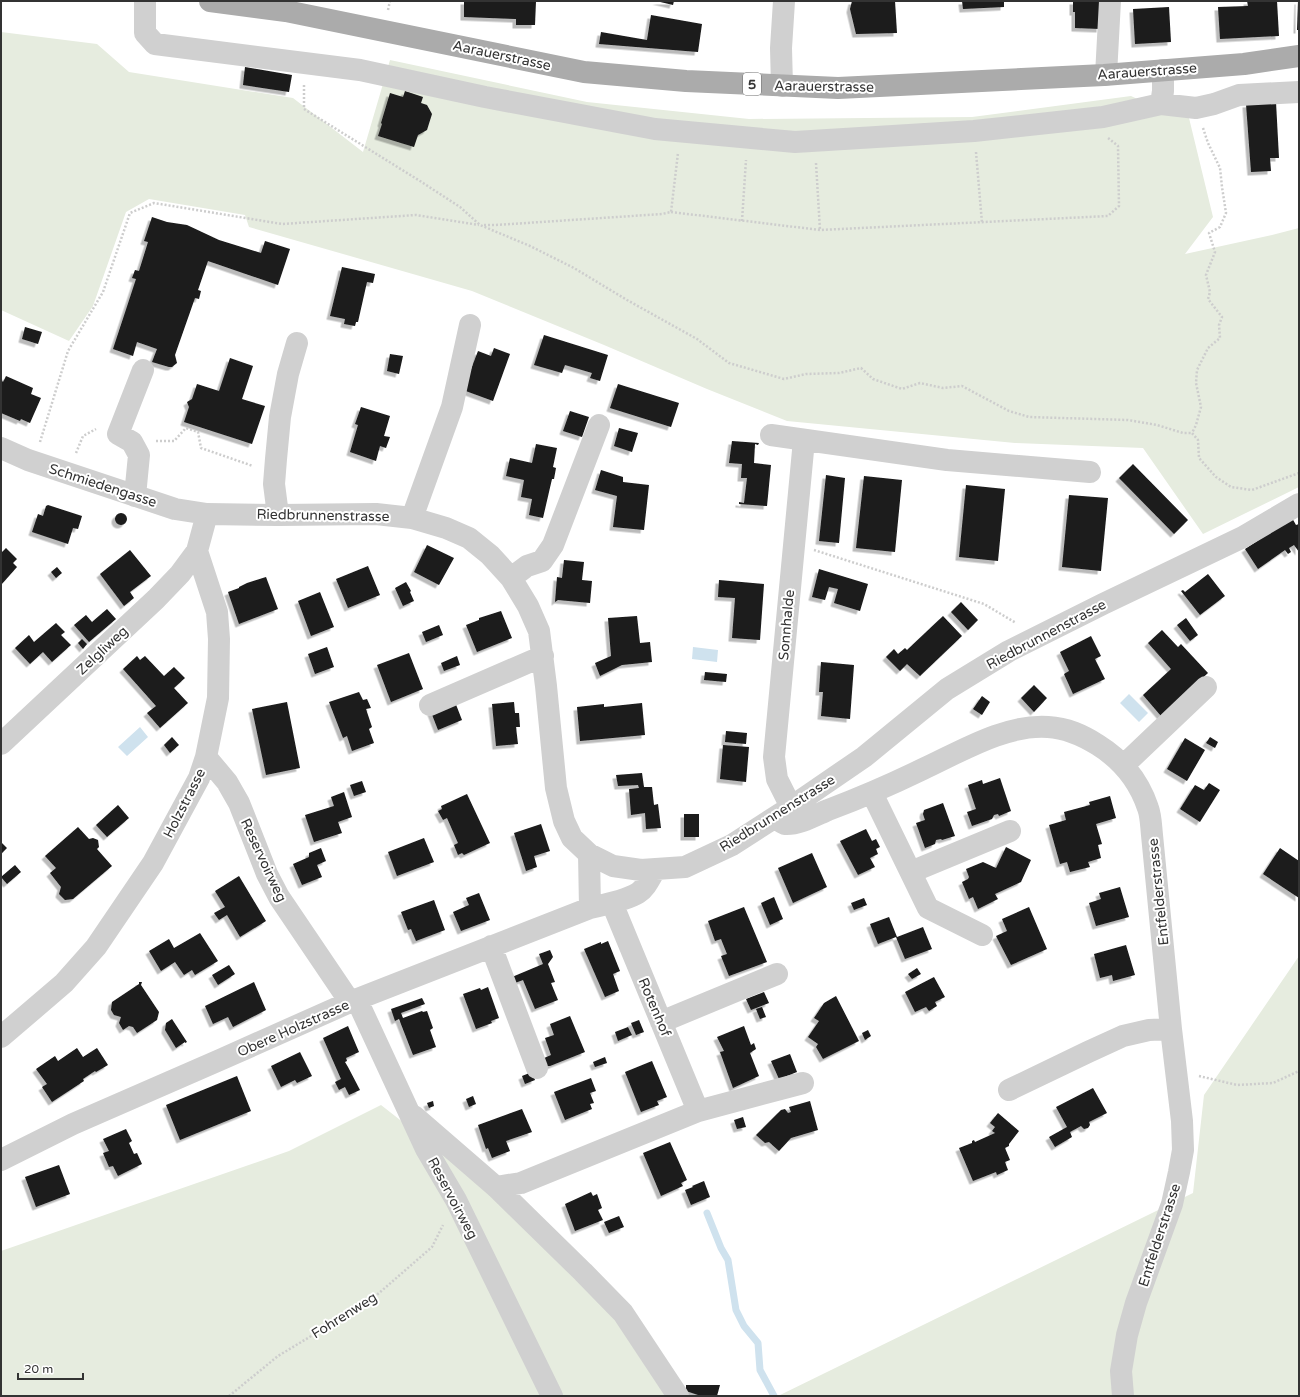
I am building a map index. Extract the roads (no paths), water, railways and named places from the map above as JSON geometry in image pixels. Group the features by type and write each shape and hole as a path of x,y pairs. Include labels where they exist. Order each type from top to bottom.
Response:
{"main road":[{"name":"Aarauerstrasse","path":"210,1 286,11 584,72 686,82 838,88 1106,75 1244,64 1299,56"}],"street":[{"path":"145,1 145,33 155,44 360,70 508,101 655,129 795,142 974,131 1103,118 1161,104 1196,108 1214,104 1239,95 1299,92"},
{"path":"1106,75 1110,1"},
{"path":"780,2 782,86"},
{"path":"1161,104 1164,91 1163,70"},
{"path":"412,518 452,407 470,325"},
{"path":"278,515 274,484 280,417 288,374 297,343"},
{"path":"135,496 139,455 125,438 143,370"},
{"path":"511,578 527,566 542,561 548,554 553,545 599,426"},
{"path":"771,435 947,460 1090,472"},
{"name":"Sonnhalde","path":"783,813 774,757 804,440"},
{"name":"Schmiedengasse","path":"1,448 33,461 135,496 175,508 207,514"},
{"name":"Riedbrunnenstrasse","path":"207,514 376,514 412,518 446,528 469,538 490,555 511,578 528,606 539,631 543,656 556,788 564,821 572,838 589,854 613,866 641,870 655,870 685,867 732,845 783,813 864,757 947,689 1009,651 1243,537 1299,504"},
{"path":"197,550 207,514"},
{"name":"Zelgliweg","path":"1,744 156,599 180,574 197,550"},
{"name":"Holzstrasse","path":"1,1037 64,983 96,947 153,863 199,778 206,757 218,698 219,639 217,612 197,550"},
{"path":"430,705 543,656"},
{"path":"1124,765 1206,687"},
{"name":"Entfelderstrasse","path":"783,813 784,824 799,822 872,793 1007,732 1047,726 1064,728 1088,739 1104,749 1124,765 1138,785 1148,809 1152,835 1171,1029 1182,1121 1183,1150 1172,1204 1136,1303 1127,1335 1121,1371 1123,1396"},
{"name":"Reservoirweg","path":"206,757 227,782 239,804 267,874 279,897 354,1001 426,1148 456,1200 552,1396"},
{"path":"872,793 928,908 982,935"},
{"path":"911,872 1010,831"},
{"path":"589,854 590,908"},
{"name":"Obere Holzstrasse","path":"1,1160 73,1124 354,1001 590,908 612,903 638,893 647,884 655,870"},
{"name":"Rotenhof","path":"612,903 698,1111"},
{"path":"491,946 538,1068"},
{"path":"661,1022 776,974"},
{"path":"1009,1090 1123,1036 1148,1030 1171,1029"},
{"path":"496,1187 521,1183 698,1111 803,1083"},
{"path":"409,1111 496,1187 623,1313 660,1363 678,1396"}],"water":[{"path":"693,647 718,650 717,662 692,659"},
{"path":"1129,694 1148,713 1139,722 1120,703"},
{"path":"140,727 148,737 127,756 118,747"}],"waterway":[{"path":"707,1213 721,1248 728,1260 736,1310 744,1326 758,1343 760,1370 774,1396"}]}
